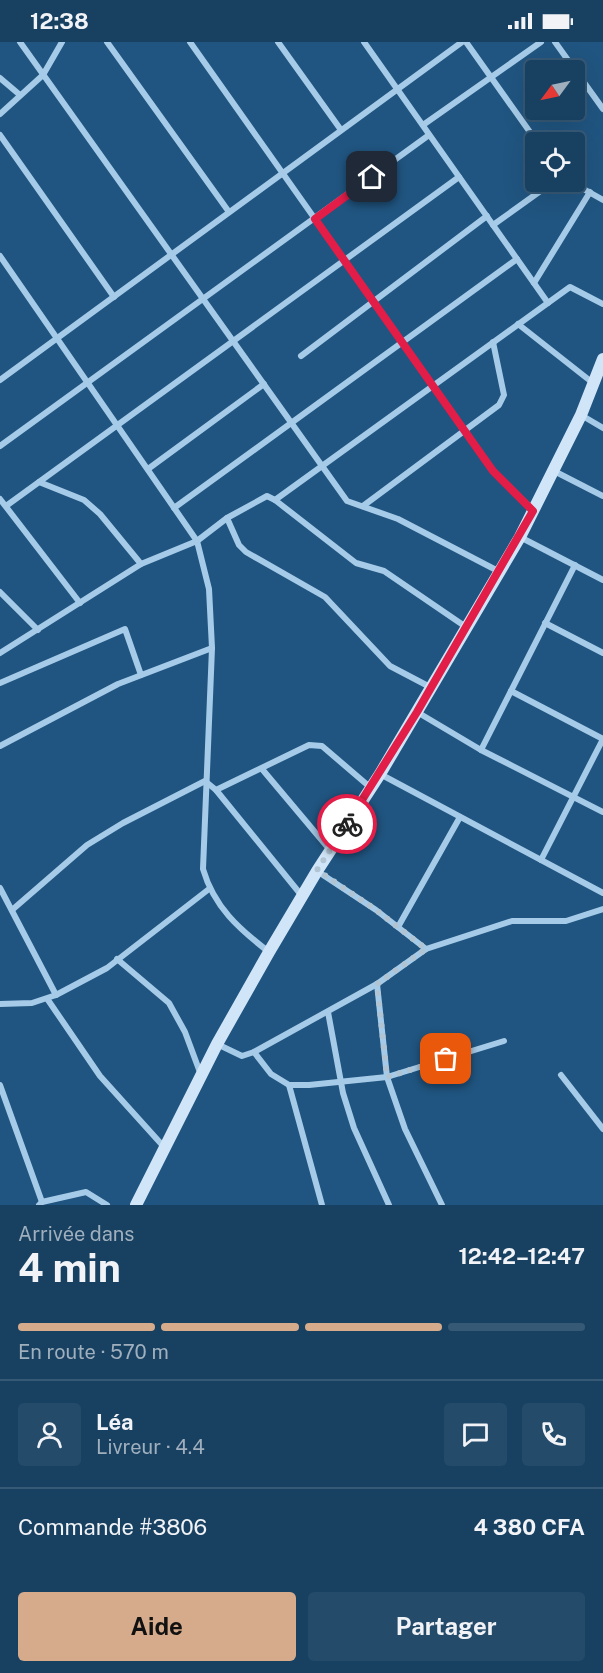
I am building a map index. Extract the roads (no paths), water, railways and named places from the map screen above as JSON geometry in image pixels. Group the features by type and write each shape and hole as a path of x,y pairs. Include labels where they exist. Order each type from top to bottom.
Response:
{"main road":[{"path":"136,1205 217,1044 269,952 317,870 380,774 520,537 581,415 603,359"}],"street":[{"path":"20,42 347,501 417,528 500,572"},
{"path":"0,114 43,75 62,42"},
{"path":"107,42 229,212"},
{"path":"190,42 493,471 533,511"},
{"path":"278,42 341,130"},
{"path":"364,42 548,303"},
{"path":"0,380 464,42 530,132"},
{"path":"423,125 541,42"},
{"path":"555,42 603,109"},
{"path":"0,78 20,95"},
{"path":"0,135 114,297"},
{"path":"0,446 429,135"},
{"path":"6,506 459,177"},
{"path":"585,189 603,200"},
{"path":"493,225 539,192"},
{"path":"534,283 590,192"},
{"path":"301,356 487,216"},
{"path":"0,256 197,541 209,589 212,648 203,869 209,889 239,929 269,952"},
{"path":"174,508 517,259"},
{"path":"275,500 570,286 603,304"},
{"path":"518,324 593,384"},
{"path":"363,506 499,405 504,395 493,342"},
{"path":"148,469 264,384"},
{"path":"581,415 603,428"},
{"path":"554,471 603,496"},
{"path":"39,482 84,500 100,514 141,564"},
{"path":"0,653 141,564 197,541 227,518 267,496 356,563 384,571 466,627"},
{"path":"0,498 80,603"},
{"path":"227,518 239,545 246,552 325,597 390,666 430,687"},
{"path":"520,537 603,580"},
{"path":"481,750 575,566"},
{"path":"0,592 38,630"},
{"path":"545,624 603,652"},
{"path":"0,683 125,629 141,675"},
{"path":"0,746 35,730 62,712 141,675 212,648"},
{"path":"511,691 603,739 541,860"},
{"path":"417,712 481,750 603,812"},
{"path":"216,790 309,745 322,746 371,788"},
{"path":"262,769 330,850"},
{"path":"380,774 603,893"},
{"path":"205,781 216,790 302,896"},
{"path":"12,910 87,845 205,781"},
{"path":"398,927 460,817"},
{"path":"317,870 426,949"},
{"path":"0,888 56,995"},
{"path":"0,1004 48,1000 117,959 209,889"},
{"path":"217,1044 242,1056 254,1052 377,984 426,949 512,921 566,921 603,909"},
{"path":"117,959 169,1003 185,1032 201,1076"},
{"path":"377,984 387,1077 405,1129 442,1205"},
{"path":"48,1000 100,1076 164,1147"},
{"path":"328,1012 340,1082 354,1128 389,1205"},
{"path":"254,1052 271,1074 289,1085 387,1077 504,1041"},
{"path":"561,1075 603,1129"},
{"path":"0,1085 40,1203 86,1192 107,1205"},
{"path":"289,1085 322,1205"}]}
